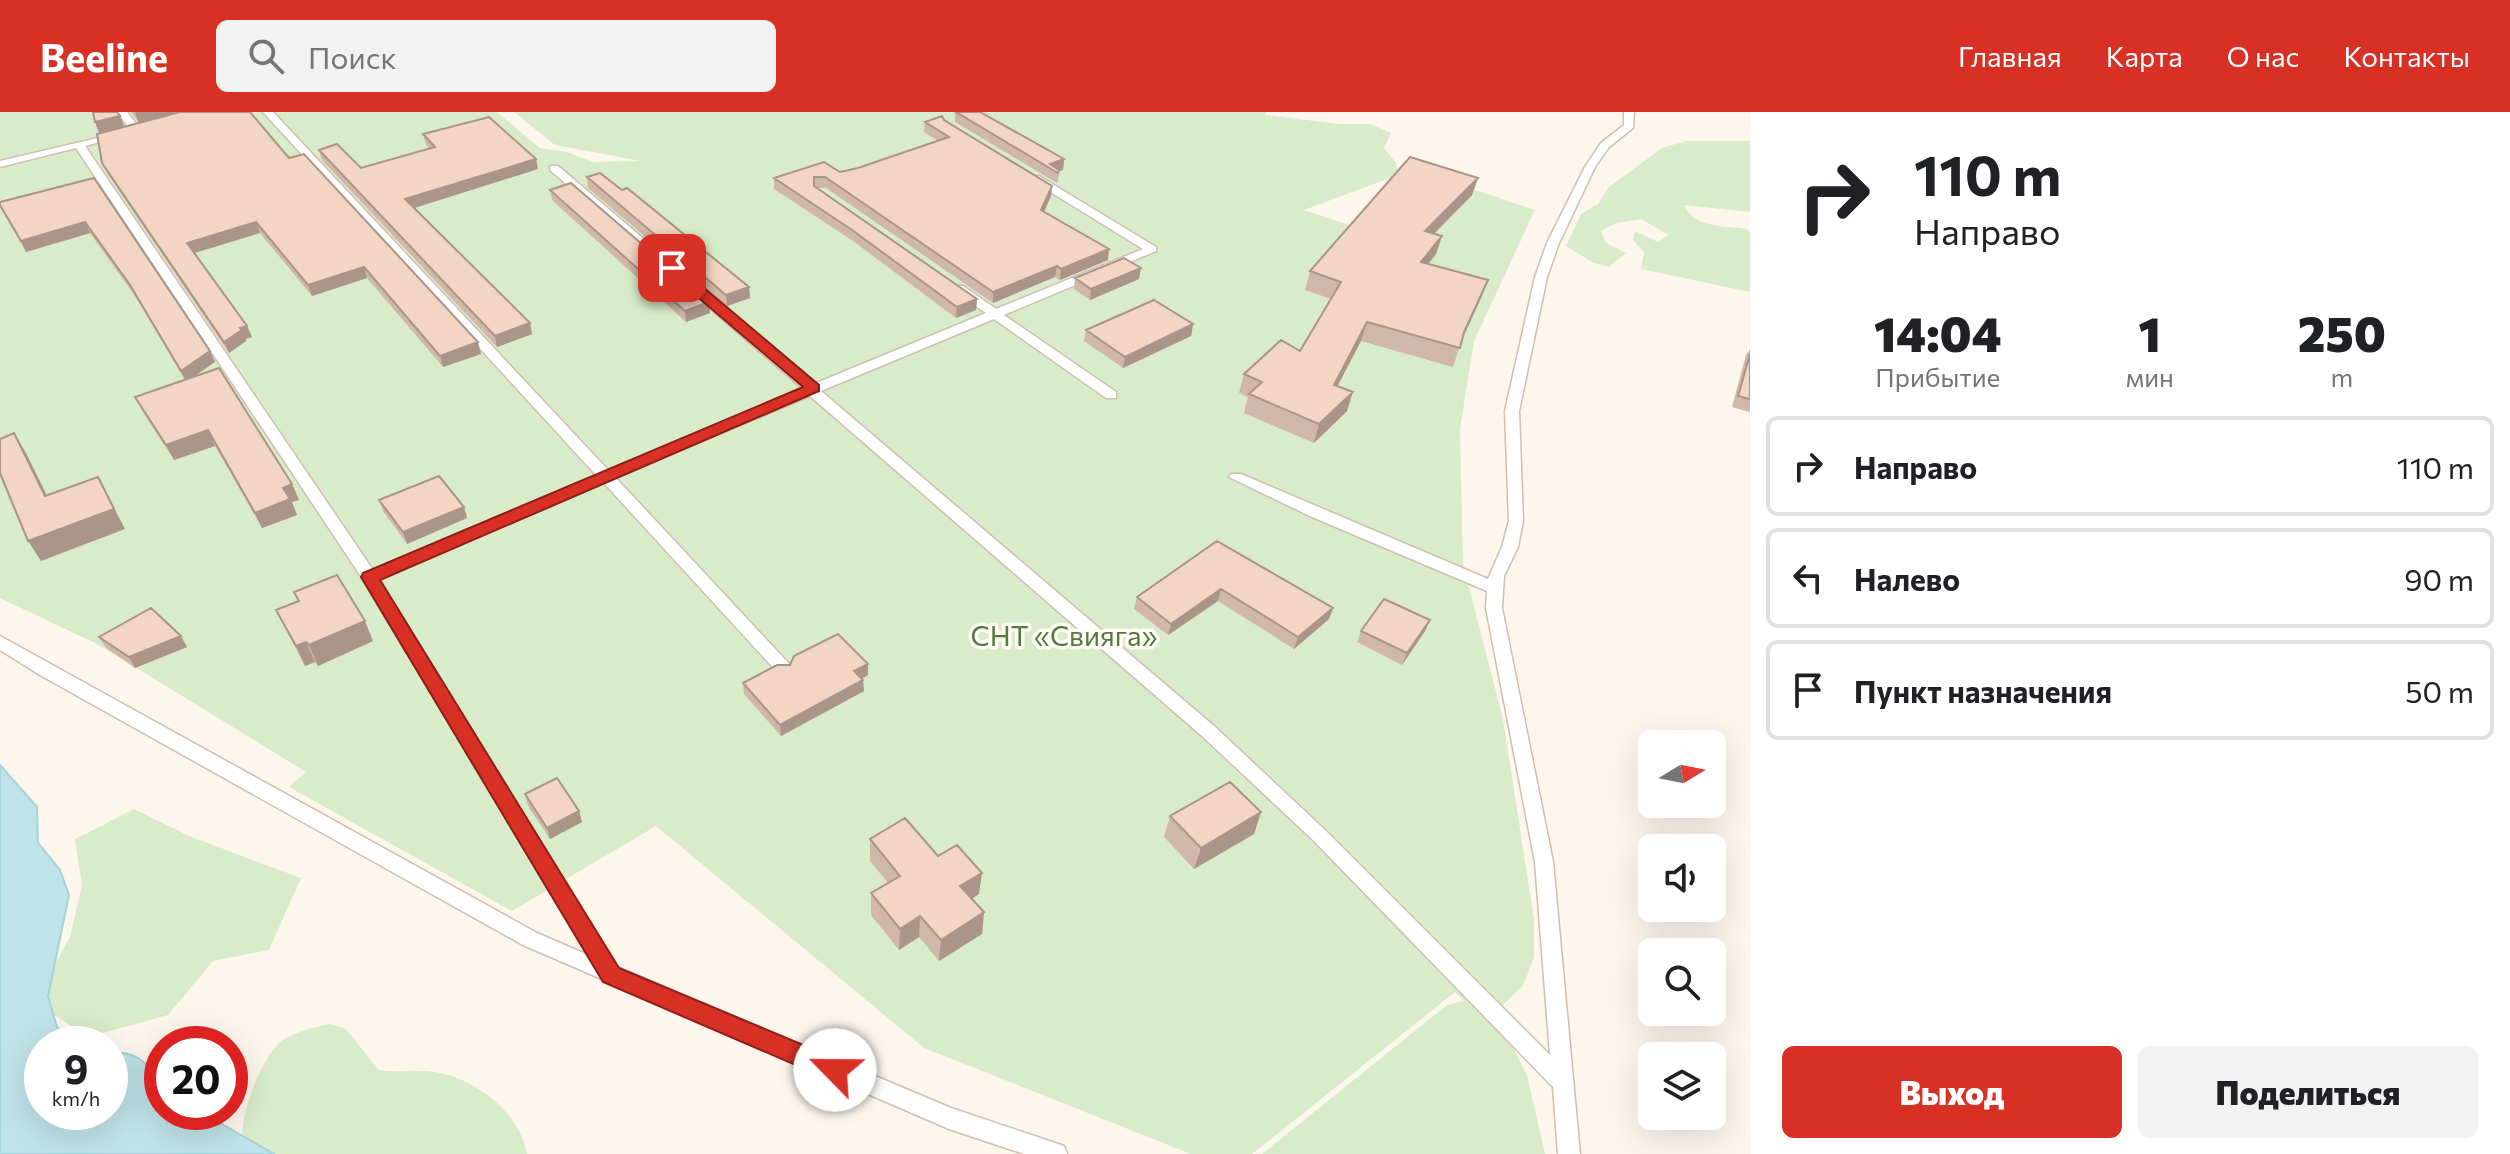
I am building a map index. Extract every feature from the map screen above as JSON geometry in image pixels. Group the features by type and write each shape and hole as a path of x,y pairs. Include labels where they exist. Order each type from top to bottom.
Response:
{"lane":[{"path":"122,112 136,130"},
{"path":"268,112 785,670"},
{"path":"1569,1154 1544,862 1494,608 1494,588 1516,521 1512,411 1541,277 1553,243 1590,167 1605,145 1629,126 1629,112"},
{"path":"0,164 150,127"},
{"path":"79,144 370,577 611,975"},
{"path":"370,577 813,388 1152,249 1017,167"},
{"path":"554,168 1208,731 1319,835 1562,1082"},
{"path":"944,279 1111,395"},
{"path":"1236,477 1494,588"},
{"path":"0,642 59,679 530,939 949,1118 1056,1154"}],"green space":[{"name":"СНТ «Свияга»","path":"0,112 497,112 540,148 567,152 593,162 641,161 555,145 514,112 1266,112 1266,115 1339,124 1370,124 1391,133 1384,148 1396,163 1398,175 1304,210 1352,226 1419,171 1535,210 1474,341 1460,429 1463,564 1503,719 1534,919 1534,957 1523,986 1488,1019 1515,1051 1527,1075 1545,1154 1262,1154 1447,1005 1464,1001 1455,992 1252,1154 1191,1154 924,1048 656,826 512,911 289,787 306,772 99,645 0,598"},
{"path":"1686,141 1750,141 1750,212 1684,205 1689,213 1703,222 1750,232 1750,292 1641,269 1644,252 1633,240 1635,231 1658,242 1669,235 1641,219 1616,223 1601,231 1606,243 1626,253 1609,267 1592,262 1566,246 1581,214 1598,204 1609,187 1662,148"},
{"path":"134,809 189,836 301,878 269,950 213,961 168,1015 128,1026 71,1026 34,1002 70,937 82,885 75,839"},
{"path":"330,1024 345,1028 379,1070 439,1073 473,1086 503,1108 514,1122 527,1154 245,1154 243,1130 248,1130 248,1103 256,1081 278,1044 302,1031"}],"water":[{"path":"0,765 37,807 38,843 60,870 69,895 48,996 57,1026 24,1026 24,1130 128,1130 128,1054 144,1062 144,1130 232,1130 274,1154 0,1154"}],"building":[{"path":"93,112 117,112 120,116 95,122"},
{"path":"180,112 250,112 289,158 304,154 478,342 440,356 364,267 308,285 256,222 187,243 247,326 224,342 102,163 97,134"},
{"path":"956,112 980,112 1064,159 1050,164 1059,170 1058,173"},
{"path":"942,116 1052,186 1041,210 1109,249 993,292 825,177 814,177 814,186 977,299 957,307 852,230 774,178 824,162 840,172 858,168 949,137 925,122"},
{"path":"489,117 536,159 405,199 530,323 495,336 319,150 337,144 361,168 435,147 423,134"},
{"path":"1410,157 1478,178 1425,231 1442,236 1421,262 1488,280 1460,348 1367,322 1334,385 1353,392 1319,424 1249,394 1262,382 1244,374 1281,340 1300,351 1341,282 1310,271"},
{"path":"600,173 622,190 627,188 749,287 726,295 587,177"},
{"path":"94,178 210,351 181,371 130,285 85,222 21,241 0,205 0,202"},
{"path":"571,183 709,302 685,311 550,190"},
{"path":"1124,258 1141,268 1091,289 1075,278"},
{"path":"1154,300 1193,324 1125,357 1086,330"},
{"path":"1750,354 1750,399 1738,396"},
{"path":"219,368 292,484 283,488 290,499 255,513 208,430 166,445 135,397"},
{"path":"14,433 45,496 98,477 114,509 28,541 0,473 0,439"},
{"path":"439,476 464,507 403,532 379,500"},
{"path":"1217,541 1333,608 1298,637 1221,589 1171,624 1137,597"},
{"path":"337,575 365,621 309,645 306,642 296,646 276,610 299,601 294,592"},
{"path":"1384,599 1430,620 1407,653 1361,631"},
{"path":"151,608 181,636 129,657 99,637"},
{"path":"838,634 868,664 854,671 863,680 780,725 743,683 777,665 790,665 794,656"},
{"path":"557,778 579,811 547,828 525,794"},
{"path":"1230,782 1261,812 1201,848 1170,816"},
{"path":"905,818 938,856 957,845 982,873 960,886 984,912 941,940 920,916 900,929 871,893 900,876 870,839"}],"route":[{"path":"672,268 813,388 370,577 611,975 835,1070"}]}
